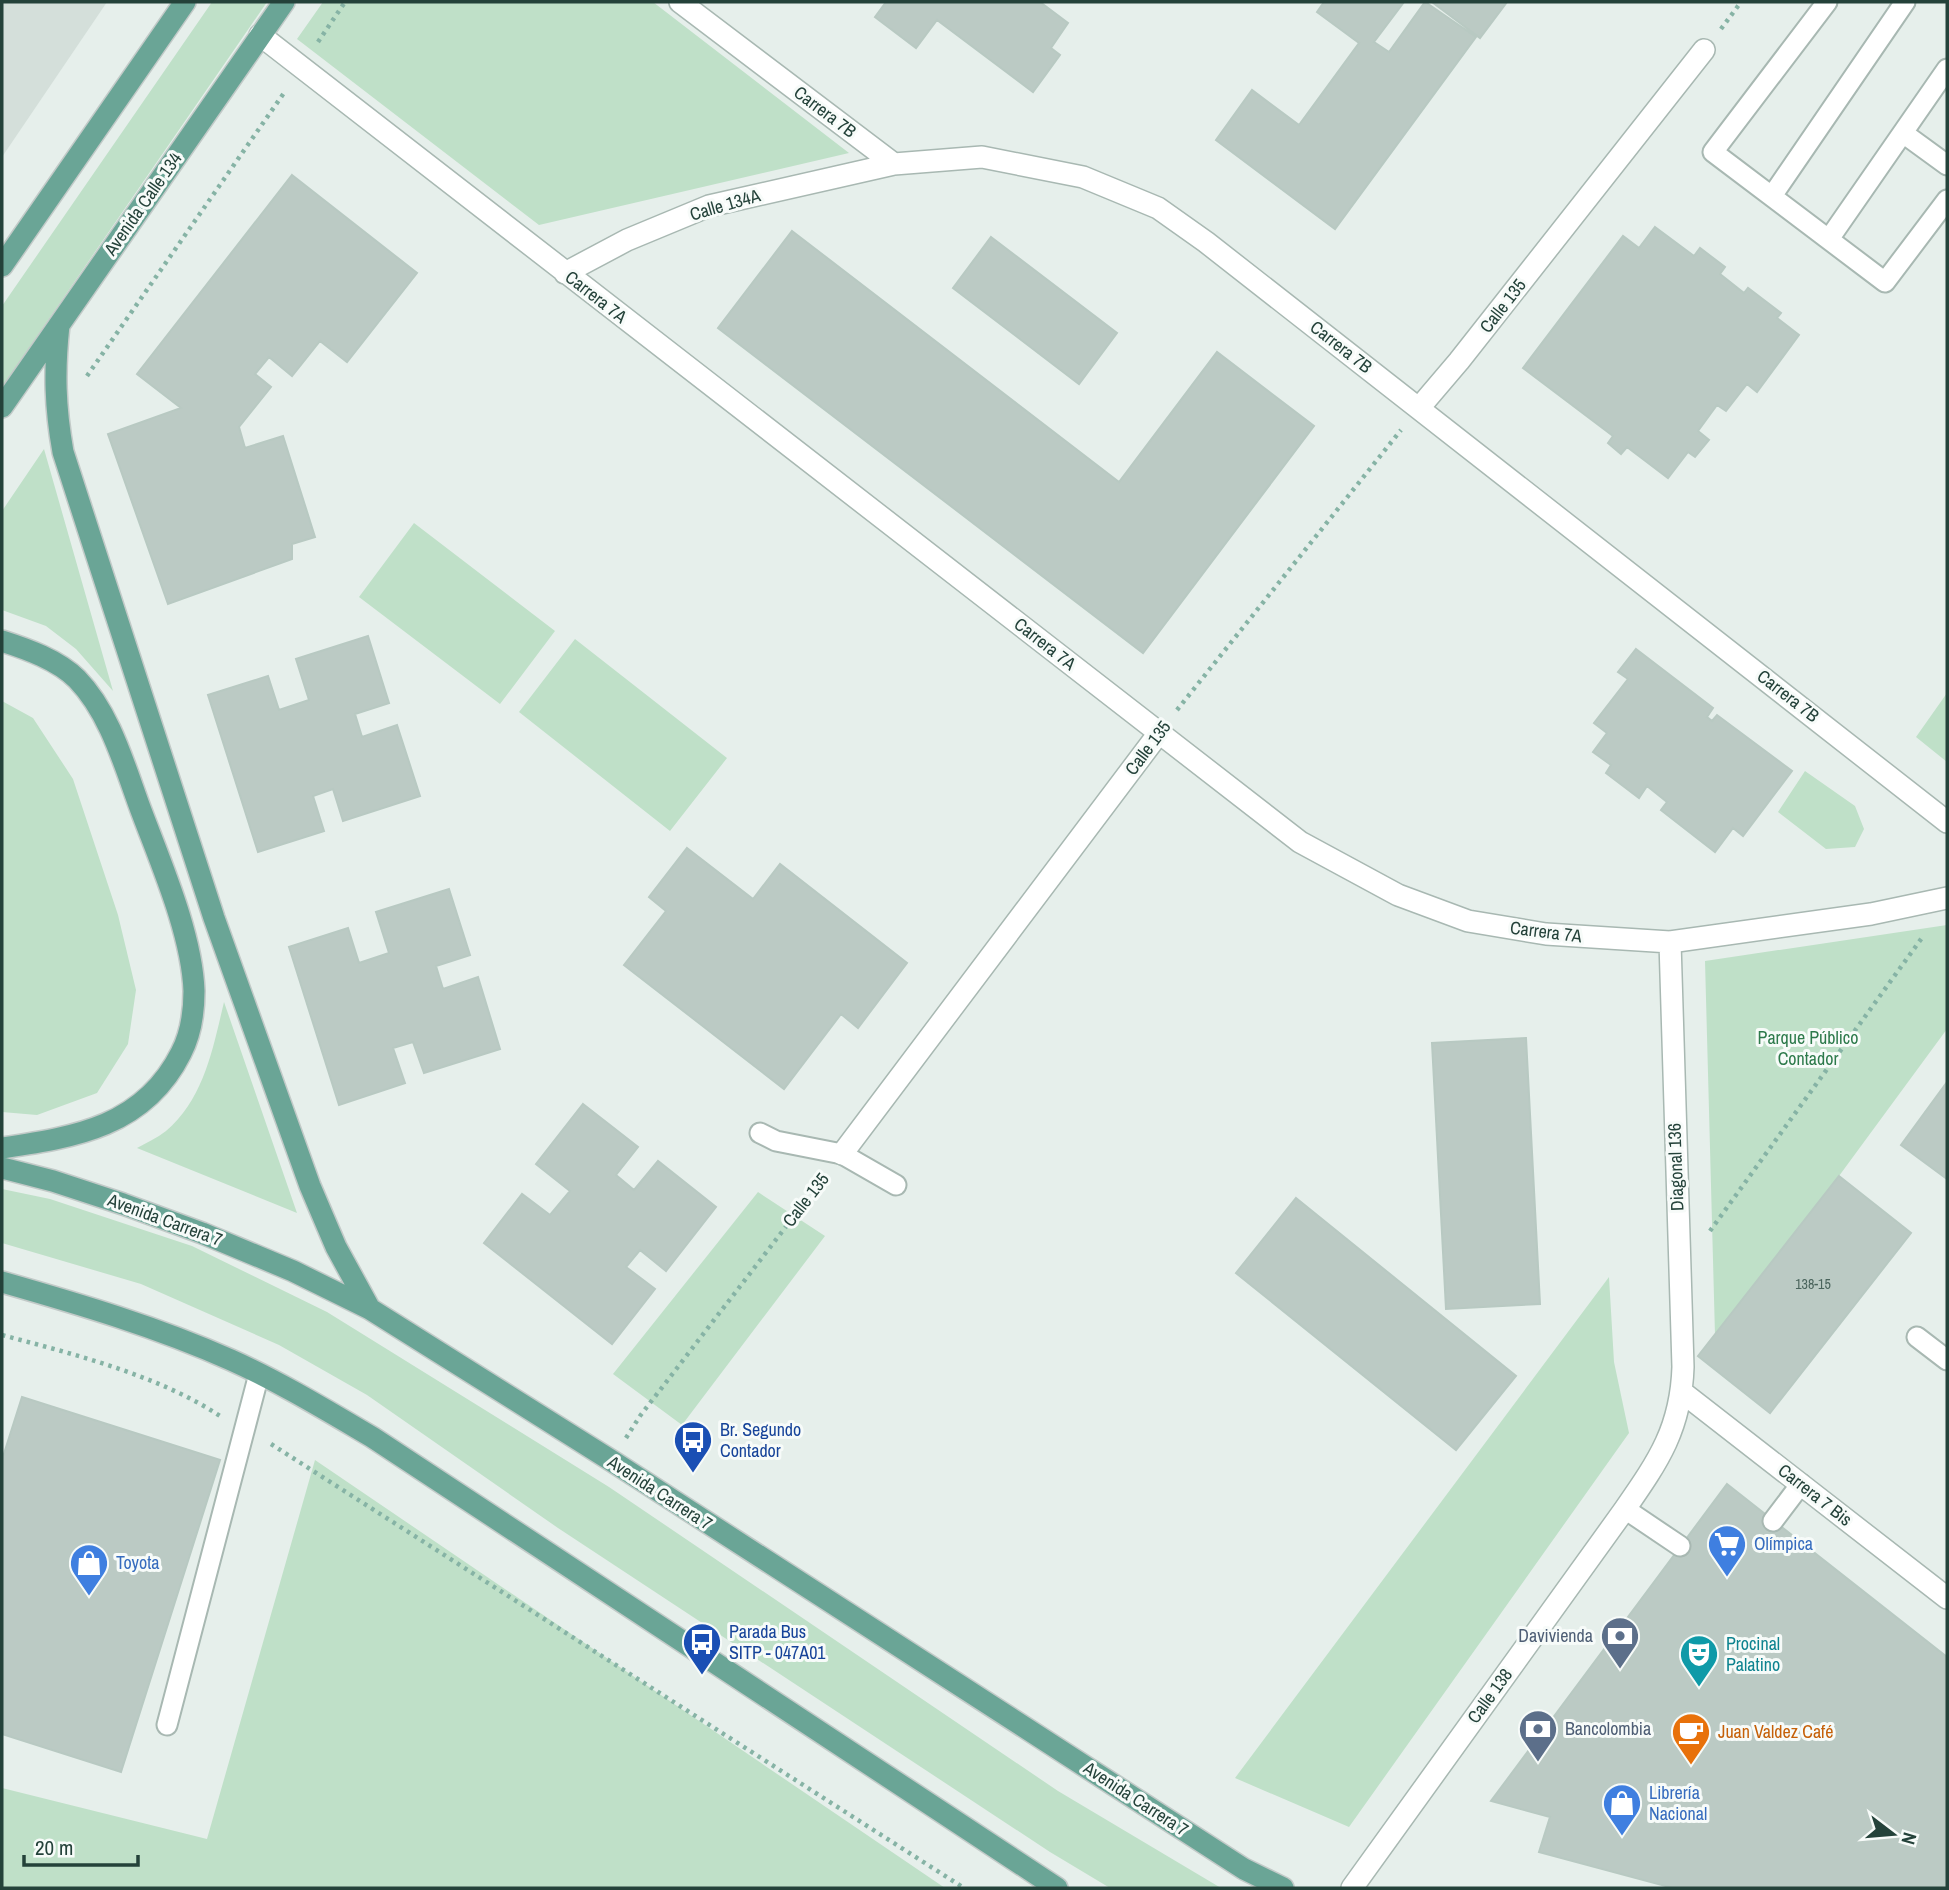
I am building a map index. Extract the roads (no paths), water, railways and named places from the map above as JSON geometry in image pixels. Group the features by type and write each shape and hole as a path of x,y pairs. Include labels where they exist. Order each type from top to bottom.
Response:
{"main road":[{"path":"2,266 185,2"},
{"name":"Avenida Calle 134","path":"2,407 284,2"},
{"path":"58,325 54,371 63,452 214,918 301,1160 336,1247 370,1309"},
{"path":"2,641 54,663 77,679 97,707 114,739 169,886 186,946 194,990 191,1028 180,1055 159,1086 135,1110 95,1129 59,1140 2,1148"},
{"name":"Avenida Carrera 7","path":"2,1168 53,1181 190,1228 293,1272 370,1309 612,1461 1227,1858 1283,1888"},
{"path":"2,1282 94,1308 187,1342 260,1374 372,1437 1057,1888"}],"street":[{"name":"Carrera 7B","path":"680,2 894,164 982,157 1083,177 1158,208 1206,242 1947,822"},
{"name":"Carrera 7A","path":"260,35 1300,842 1398,895 1468,920 1546,934 1670,942 1859,916 1947,898"},
{"name":"Calle 135","path":"1419,408 1704,50"},
{"name":"Calle 134A","path":"565,273 627,240 709,206 894,164"},
{"name":"Calle 135","path":"842,1154 1159,733"},
{"name":"Diagonal 136","path":"1670,942 1682,1392"},
{"name":"Carrera 7 Bis","path":"1682,1392 1947,1598"},
{"name":"Calle 138","path":"1352,1888 1667,1446 1682,1392"}],"lane":[{"path":"1827,2 1713,152 1885,282 1947,200"},
{"path":"1772,196 1906,2"},
{"path":"1829,239 1947,69"},
{"path":"1903,133 1947,165"},
{"path":"760,1133 776,1141 842,1154 896,1185"},
{"path":"1917,1337 1947,1360"},
{"path":"167,1725 260,1374"},
{"path":"1773,1521 1801,1484"},
{"path":"1625,1508 1679,1546"}],"place":[{"name":"Br. Segundo Contador","path":"693,1474"},
{"name":"Olímpica","path":"1727,1578"},
{"name":"Toyota","path":"89,1597"},
{"name":"Davivienda","path":"1620,1670"},
{"name":"Parada Bus SITP - 047A01","path":"702,1676"},
{"name":"Procinal Palatino","path":"1699,1688"},
{"name":"Bancolombia","path":"1538,1763"},
{"name":"Juan Valdez Café","path":"1691,1766"},
{"name":"Librería Nacional","path":"1622,1837"}],"park label":[{"name":"Parque Público Contador","path":"1808,1048"}]}
